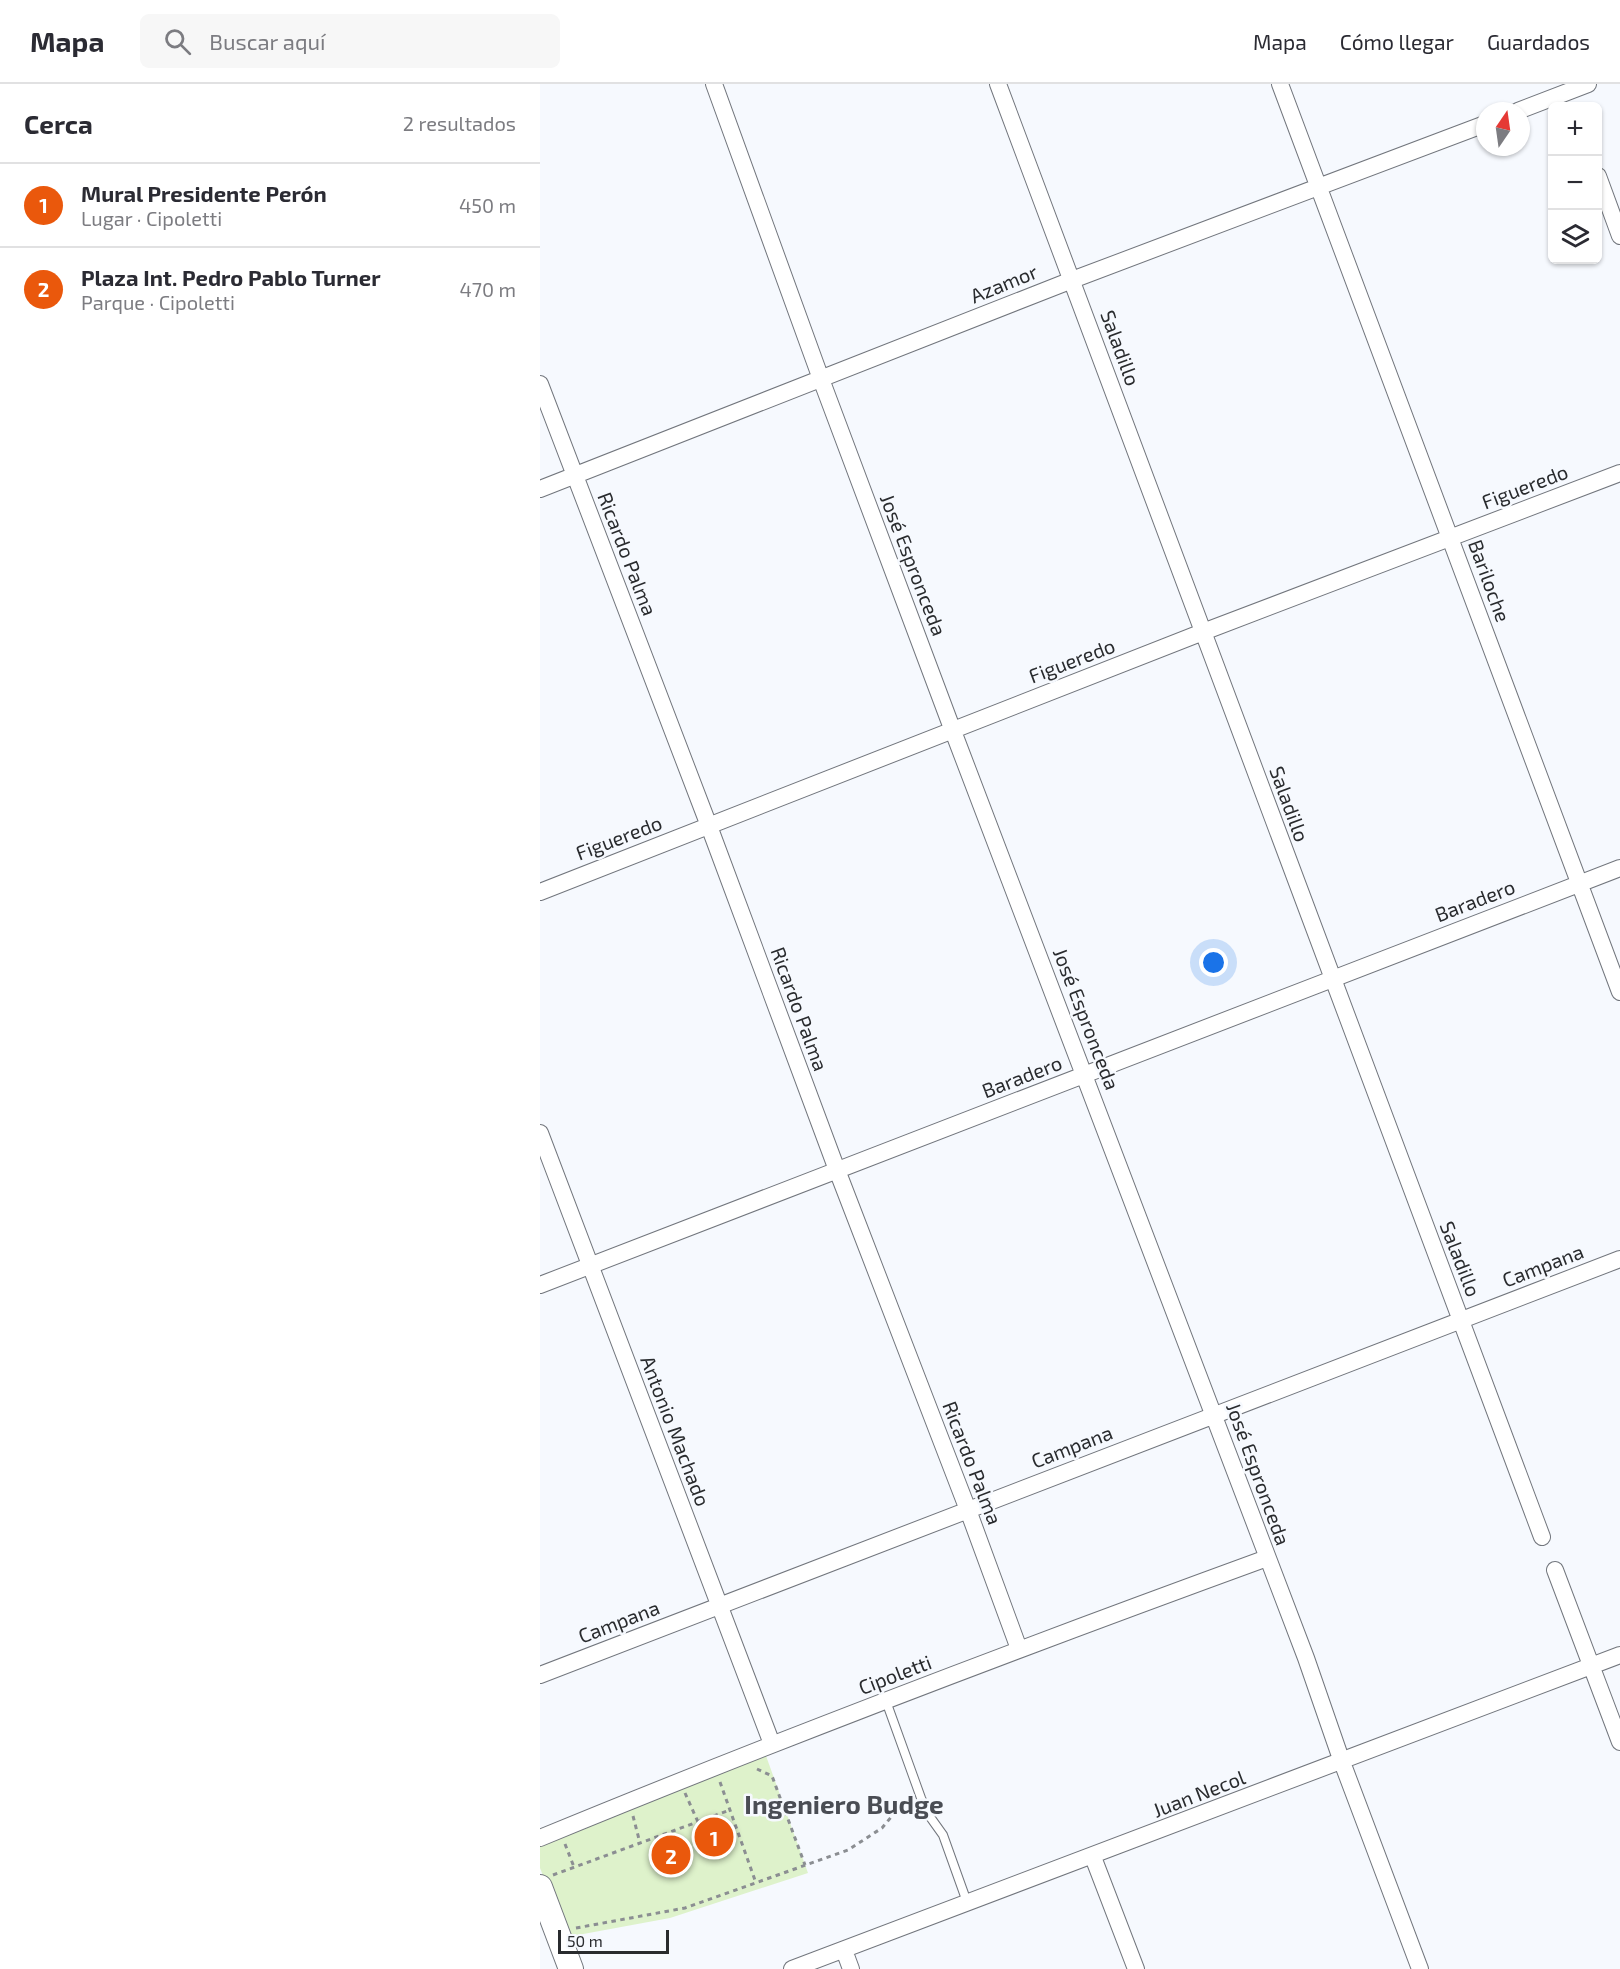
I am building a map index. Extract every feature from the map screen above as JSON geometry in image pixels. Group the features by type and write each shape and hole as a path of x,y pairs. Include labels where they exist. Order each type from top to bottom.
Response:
{"street":[{"name":"José Espronceda","path":"714,84 821,379 1306,1658 1342,1762 1420,1969"},
{"name":"Saladillo","path":"998,84 1542,1538"},
{"name":"Bariloche","path":"1280,84 1620,992"},
{"path":"1530,107 1588,84"},
{"name":"Azamor","path":"540,489 1072,280 1476,127"},
{"path":"1602,187 1620,236"},
{"name":"Ricardo Palma","path":"540,384 1019,1648"},
{"name":"Figueredo","path":"540,892 1203,632 1620,473"},
{"name":"Baradero","path":"540,1285 1620,868"},
{"name":"Antonio Machado","path":"540,1133 772,1744"},
{"name":"Campana","path":"540,1675 1620,1259"},
{"name":"Cipoletti","path":"540,1838 714,1766 1019,1648 1267,1558"},
{"path":"1555,1570 1620,1742"},
{"name":"Juan Necol","path":"792,1969 1093,1857 1620,1655"},
{"path":"1093,1857 1136,1969"},
{"path":"546,1881 557,1932 571,1969"},
{"path":"843,1950 851,1969"}],"lane":[{"path":"886,1701 921,1798 943,1836 967,1902"}],"path":[{"path":"714,1766 756,1883"},
{"path":"757,1769 772,1776 805,1866"},
{"path":"680,1780 698,1822"},
{"path":"557,1932 685,1908 805,1866 848,1850 882,1828 902,1804 921,1798"},
{"path":"628,1801 640,1843"},
{"path":"546,1881 574,1867 730,1810"},
{"path":"560,1830 574,1867"}],"green space":[{"path":"765,1753 808,1873 670,1918 567,1937 540,1868 540,1845"}],"place":[{"name":"Mural Presidente Perón","path":"714,1837"},
{"name":"Plaza Int. Pedro Pablo Turner","path":"671,1855"}],"district":[{"name":"Ingeniero Budge","path":"844,1805"}]}
